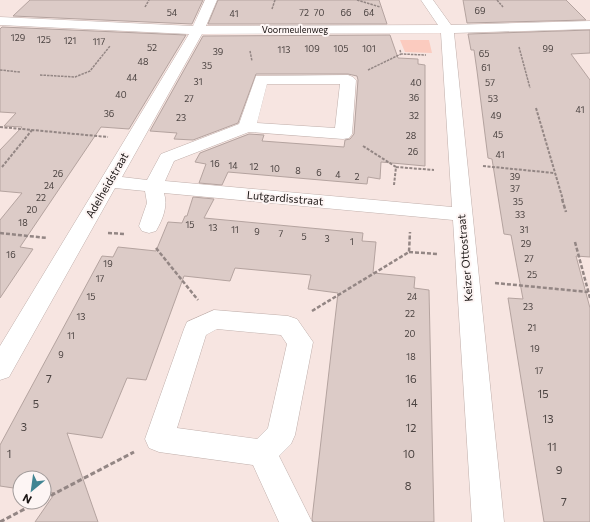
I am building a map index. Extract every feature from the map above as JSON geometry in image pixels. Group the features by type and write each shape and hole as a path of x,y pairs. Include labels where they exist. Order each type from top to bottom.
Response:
{"street":[{"name":"Adelheidstraat","path":"0,369 198,30 211,0"},
{"path":"427,0 447,29"},
{"name":"Voormeulenweg","path":"0,21 198,30 447,29 590,25"},
{"name":"Keizer Ottostraat","path":"447,29 457,168 488,522"},
{"path":"148,231 157,203 153,186 167,158 247,127 343,134 348,80 261,79 247,127"},
{"name":"Lutgardisstraat","path":"109,182 461,214"},
{"path":"214,319 288,326 300,342 281,435 262,453 159,439 196,329 214,319"},
{"path":"262,453 296,522"}],"path":[{"path":"357,0 382,8"},
{"path":"40,75 75,77 90,72 125,27"},
{"path":"513,27 530,88"},
{"path":"252,30 250,57 261,79"},
{"path":"348,80 402,54"},
{"path":"0,70 20,72"},
{"path":"536,108 566,212"},
{"path":"0,128 135,139"},
{"path":"2,167 32,130"},
{"path":"343,134 396,167 457,168 554,173"},
{"path":"288,326 409,252 401,209 396,167"},
{"path":"0,234 78,235 148,231 214,319"},
{"path":"575,242 590,298"},
{"path":"467,280 588,292"},
{"path":"52,495 159,439"},
{"path":"0,522 23,510"}],"shaded area":[{"path":"400,40 429,40 432,53 405,52"}],"building":[{"path":"30,0 203,0 192,24 13,16"},
{"path":"218,0 379,0 387,24 208,24"},
{"path":"463,0 566,0 586,20 467,23"},
{"path":"2,27 186,35 129,129 101,127 20,247 33,249 0,298 0,220 22,193 0,191 0,150 22,127 4,126 16,113 0,112 0,29"},
{"path":"590,30 590,53 571,54 590,80 590,257 576,256 590,308 590,522 544,522 508,298 523,299 511,235 504,234 492,159 488,158 474,50 471,50 468,34"},
{"path":"390,35 398,58 418,59 418,64 425,65 425,166 381,162 380,179 368,177 367,184 228,172 222,185 199,183 206,164 195,162 200,153 249,134 264,135 262,141 344,147 345,140 350,139 354,134 358,80 357,76 348,74 256,74 238,123 193,140 174,139 177,133 150,131 203,36"},
{"path":"193,197 214,199 204,218 363,233 362,241 376,242 373,273 415,277 414,288 429,290 434,522 313,522 312,519 338,293 308,289 311,275 235,268 230,281 184,276 146,380 127,378 102,438 67,433 98,522 35,522 43,510 52,510 52,497 55,493 52,492 52,470 12,470 12,488 0,486 0,445 102,256 113,257 118,247 156,251 168,222 182,223 185,216 187,216"}]}
